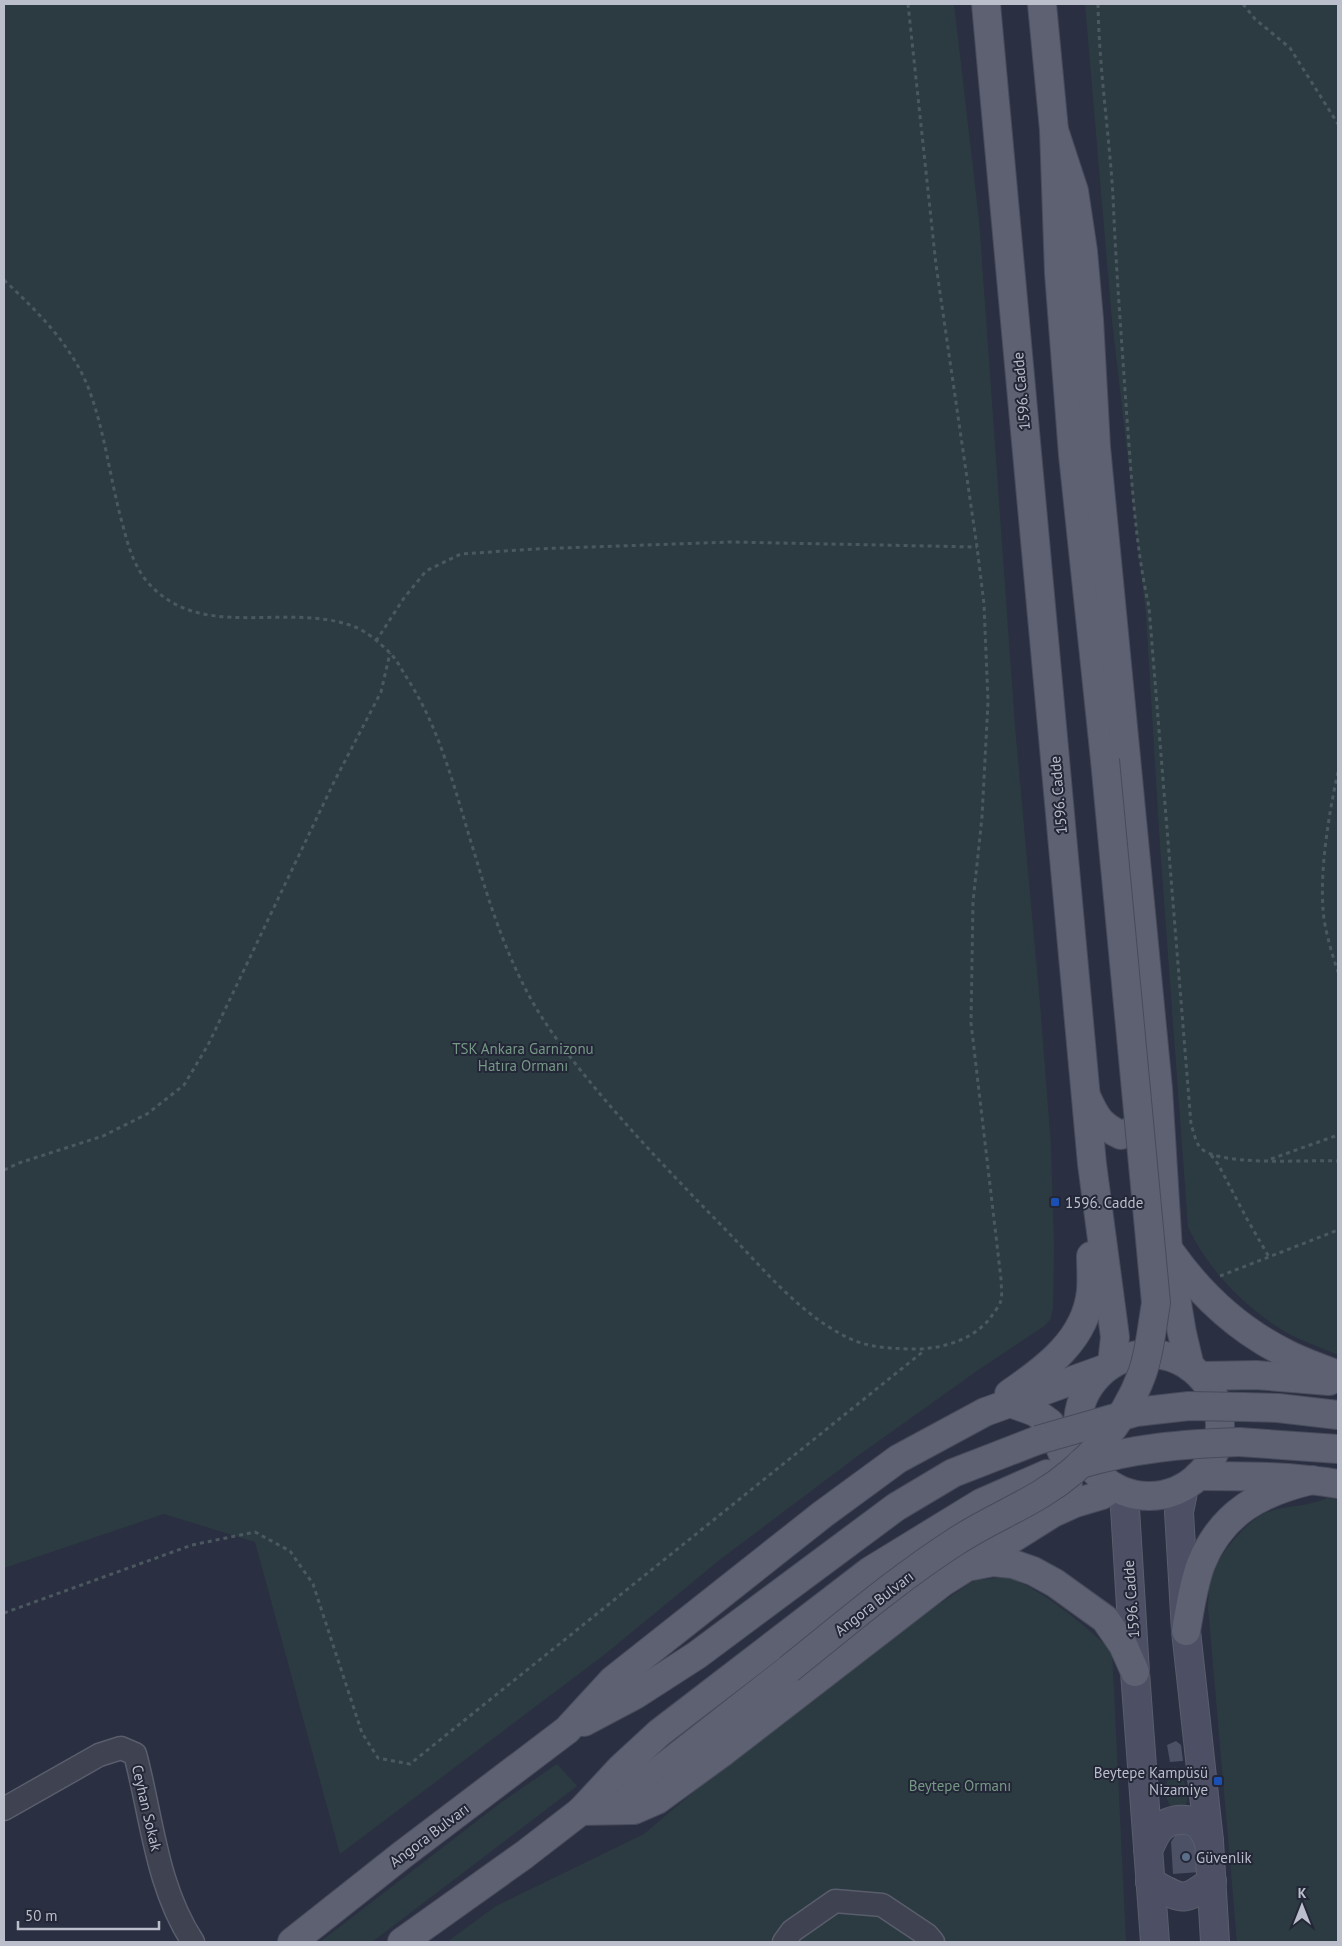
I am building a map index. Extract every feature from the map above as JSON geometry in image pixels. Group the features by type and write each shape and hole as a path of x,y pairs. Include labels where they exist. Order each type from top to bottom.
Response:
{"main road":[{"name":"1596. Cadde","path":"986,4 1085,1095 1092,1164 1115,1337 1108,1366"},
{"path":"1042,4 1054,130 1074,191 1083,251 1097,457 1158,1088 1168,1250 1182,1333 1196,1371 1216,1403 1220,1422 1218,1442 1211,1460 1191,1481 1170,1493 1155,1496 1139,1496 1119,1490 1097,1474 1086,1458 1079,1440 1077,1420 1081,1401 1090,1384 1108,1366 1134,1355 1153,1354 1173,1358 1196,1371 1338,1383"},
{"name":"Angora Bulvarı","path":"581,1811 637,1788 891,1588 955,1541 1042,1493 1080,1466 1097,1448 1130,1401 1142,1372 1151,1337 1156,1303 1106,770 1073,455 1059,272 1054,130"},
{"path":"1085,1095 1096,1118 1109,1130 1121,1135 1137,1130 1158,1088"},
{"path":"985,1412 1046,1368 1066,1348 1077,1333 1085,1316 1091,1292 1092,1164"},
{"path":"1168,1250 1197,1286 1248,1332 1287,1354 1338,1375"},
{"name":"Angora Bulvarı","path":"292,1942 402,1855 567,1730 613,1680 823,1514 898,1459 985,1412 1108,1366"},
{"path":"1010,1403 1035,1412 1050,1422 1060,1445 1066,1462 1068,1484 1065,1496 1053,1513"},
{"name":"Angora Bulvarı","path":"567,1730 635,1696 697,1655 896,1507 953,1473 1038,1440 1136,1412 1189,1406 1278,1408 1338,1415"},
{"name":"Angora Bulvarı","path":"402,1942 524,1855 581,1811 621,1768 659,1733 870,1571 981,1503 1047,1474 1096,1459 1144,1448 1177,1444 1239,1442 1338,1449"},
{"path":"1191,1481 1325,1482"},
{"path":"1191,1481 1179,1512 1186,1631 1209,1841 1215,1942"},
{"path":"1186,1631 1201,1565 1218,1532 1234,1514 1245,1505 1275,1490 1325,1482"},
{"name":"1596. Cadde","path":"1119,1490 1155,1942"},
{"name":"Angora Bulvarı","path":"581,1811 634,1810 657,1800 723,1752 943,1582 1053,1513 1075,1503 1119,1490"},
{"path":"968,1567 993,1562 1013,1564 1033,1571 1055,1583 1105,1619 1123,1645 1135,1672"},
{"path":"1148,1849 1160,1828 1169,1822 1179,1820 1191,1820 1200,1826 1209,1841"},
{"path":"1150,1882 1176,1897 1191,1896 1212,1881"}],"street":[{"name":"Ceyhan Sokak","path":"4,1809 99,1755 121,1748 135,1754 145,1790 150,1827 162,1871 180,1920 193,1942"},
{"path":"784,1942 792,1931 835,1901 882,1906 927,1935 933,1942"}],"path":[{"path":"4,280 58,335 78,367 91,395 101,430 112,483 130,550 141,572 156,592 179,607 209,616 318,618 358,628 390,652 418,694 438,738 458,794 475,856 500,930 524,986 561,1047 645,1146 780,1286 812,1315 840,1334 872,1348 926,1350 954,1344 986,1323 1000,1304 1001,1279 971,1023 972,902 982,816 988,702 984,604 936,265 908,4"},
{"path":"1098,4 1102,84 1110,150 1132,496 1141,570 1149,606 1191,1124 1199,1146 1218,1164 1269,1257"},
{"path":"1243,4 1255,19 1290,48 1338,124"},
{"path":"376,642 404,598 426,571 461,554 534,549 731,542 977,547"},
{"path":"4,1170 19,1163 103,1136 147,1114 184,1085 208,1045 334,782 381,692 390,652"},
{"path":"1338,772 1333,795 1324,866 1323,910 1338,972"},
{"path":"1268,1160 1338,1135"},
{"path":"1210,1155 1233,1160 1338,1160"},
{"path":"1197,1286 1338,1230"},
{"path":"4,1613 192,1545 255,1532 290,1551 312,1584 362,1733 378,1758 410,1764 926,1350"}],"green space":[{"name":"TSK Ankara Garnizonu Hatıra Ormanı","path":"4,4 954,4 979,220 1015,727 1051,1146 1054,1248 1053,1309 1050,1320 1043,1327 981,1368 859,1455 722,1558 604,1655 340,1854 255,1542 164,1514 4,1568"},
{"path":"1085,4 1338,4 1338,1355 1285,1332 1251,1307 1226,1284 1205,1257 1188,1227 1160,846 1146,615 1112,321"},
{"path":"1327,1498 1338,1500 1338,1942 1237,1942 1208,1607 1210,1580 1225,1551 1251,1522 1268,1512"},
{"name":"Beytepe Ormanı","path":"1009,1577 1051,1600 1112,1651 1126,1942 447,1942 496,1906 644,1834 783,1716 824,1691 923,1615 975,1580"},
{"path":"557,1764 577,1786 372,1942 320,1942 499,1804"},
{"path":"1175,1766 1184,1781 1187,1791 1188,1796 1185,1807 1172,1808 1166,1797 1167,1782"}],"building":[{"path":"1176,1741 1181,1745 1183,1761 1170,1762 1167,1745"},
{"name":"Güvenlik","path":"1190,1833 1198,1841 1200,1872 1173,1874 1171,1842 1176,1834"}],"place":[{"name":"1596. Cadde","path":"1055,1202"},
{"name":"Beytepe Kampüsü Nizamiye","path":"1218,1781"},
{"name":"Güvenlik","path":"1186,1857"}]}
